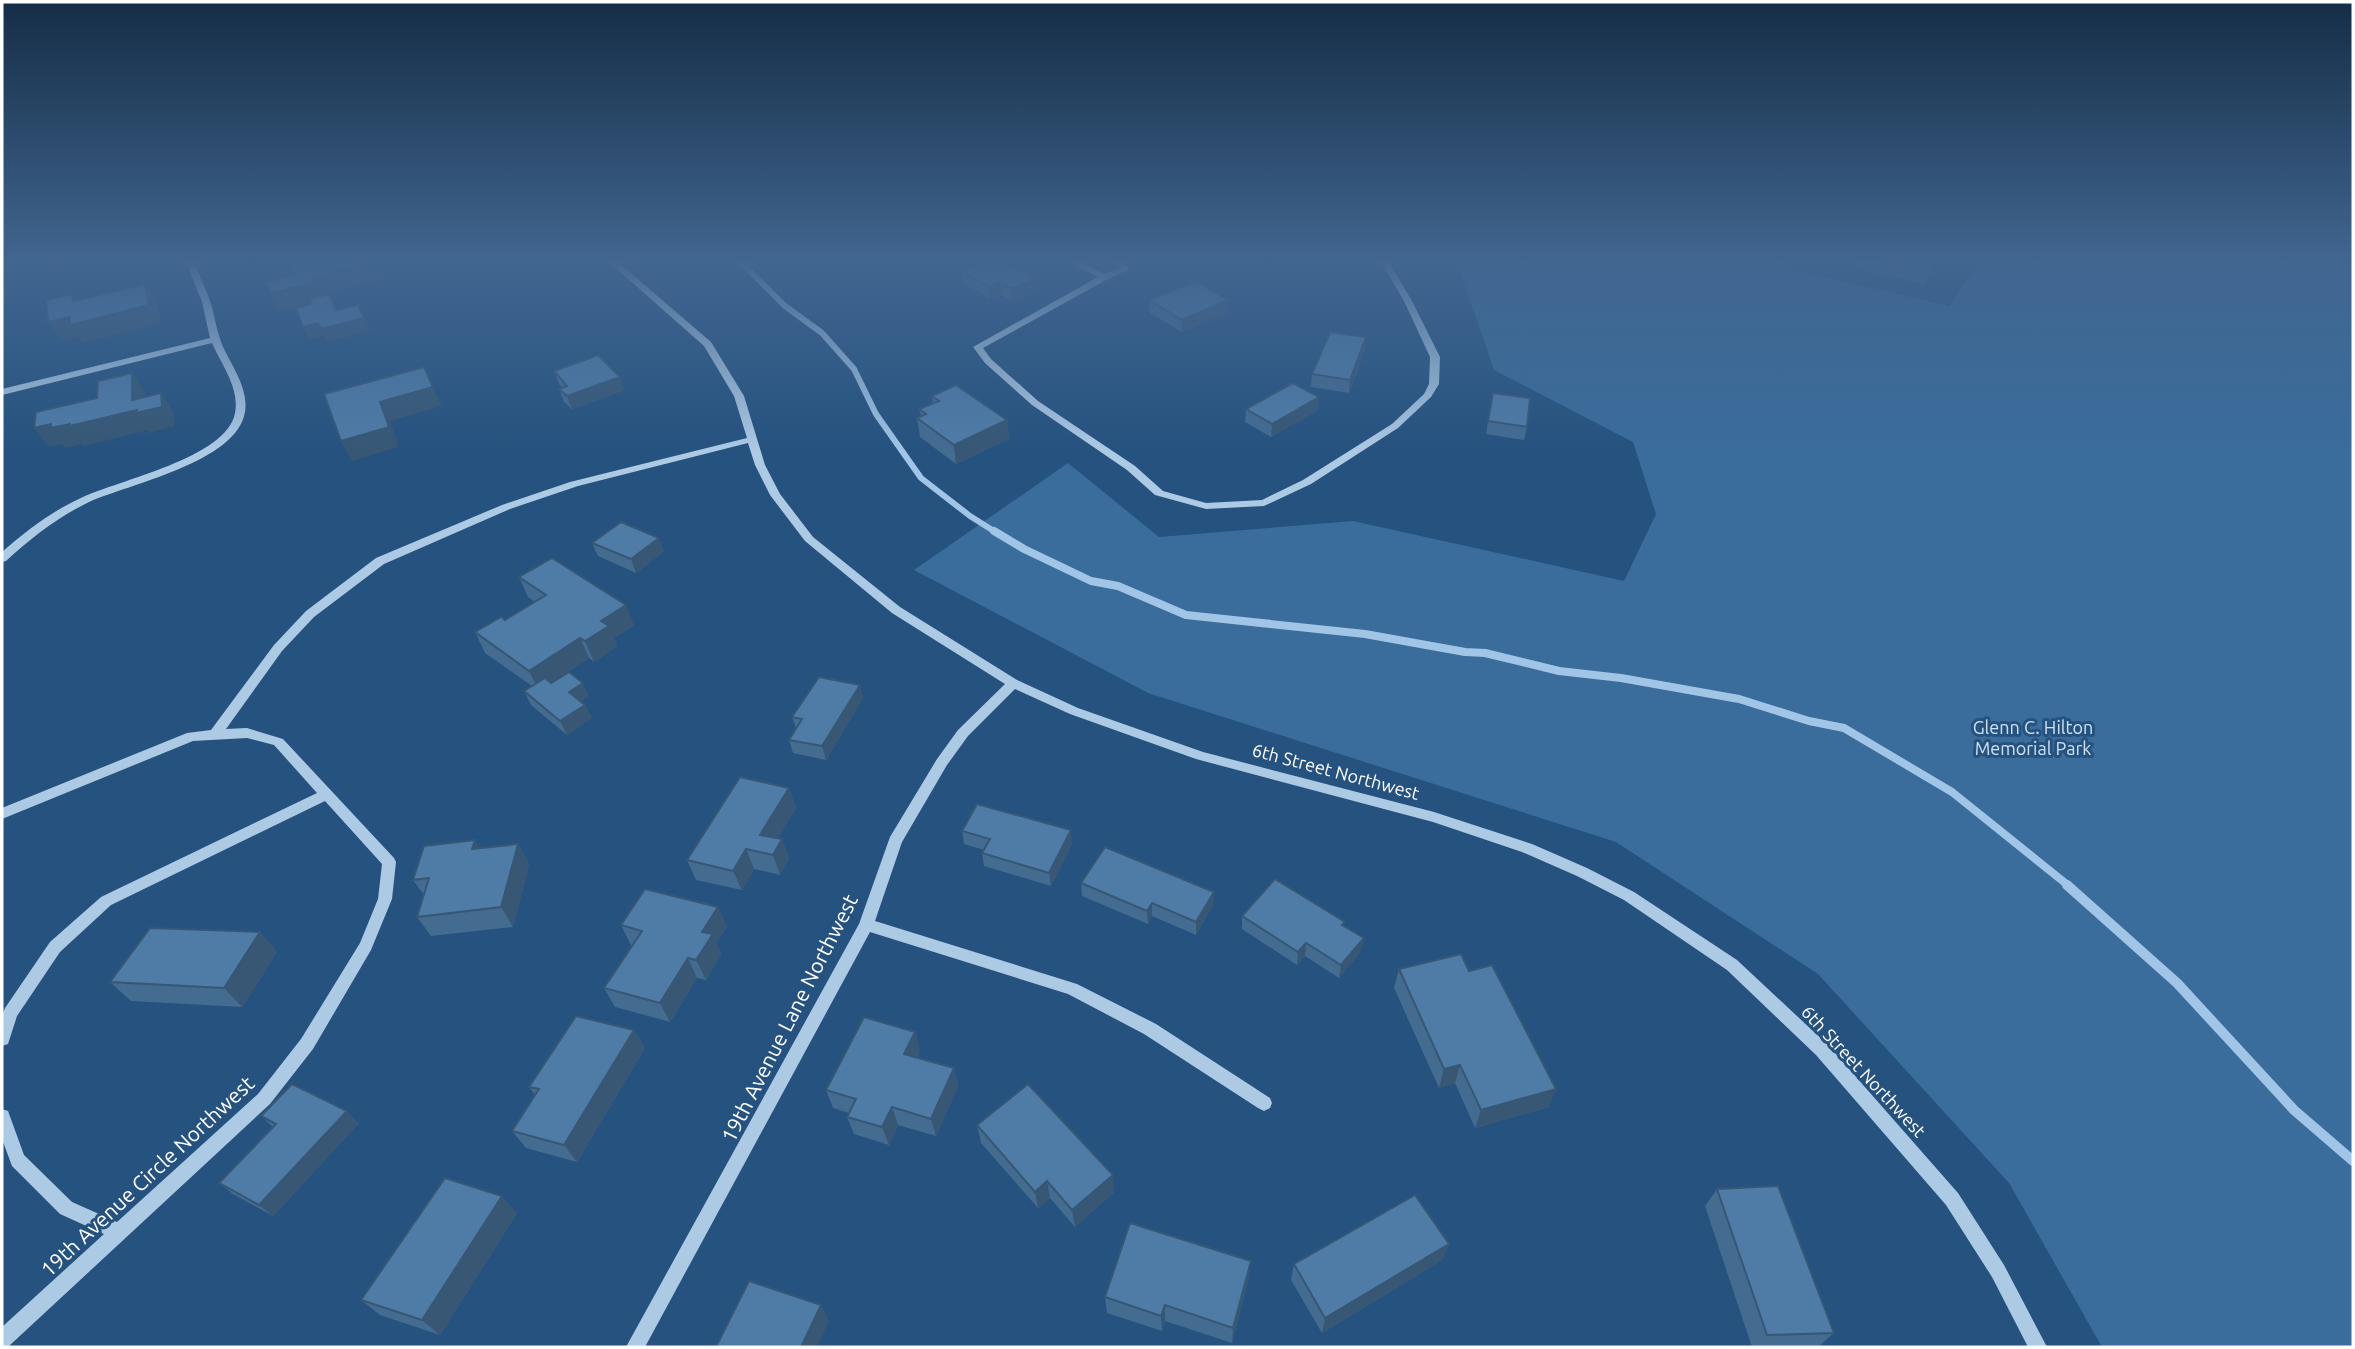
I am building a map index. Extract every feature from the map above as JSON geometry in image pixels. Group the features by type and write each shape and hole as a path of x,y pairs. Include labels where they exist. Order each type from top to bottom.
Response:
{"street":[{"path":"2,558 58,514 118,486 176,467 218,443 234,428 240,415 239,392 212,325"},
{"name":"6th Street Northwest","path":"685,325 708,345 739,396 760,465 775,495 809,539 896,610 1013,683 1074,711 1154,741 1434,817 1527,848 1582,872 1629,897 1684,931 1731,965 1822,1050 1886,1120 1952,1199 1998,1271 2038,1347"},
{"path":"1017,325 978,346 988,362 1035,402 1131,468 1159,493 1206,506 1264,503 1307,482 1395,426 1428,395 1434,384 1435,357 1420,325"},
{"path":"2,391 216,339"},
{"path":"216,733 278,648 310,614 380,561 506,508 574,484 753,439"},
{"name":"19th Avenue Lane Northwest","path":"635,1347 866,925 895,841 942,762 963,733 1013,683"},
{"name":"19th Avenue Circle Northwest","path":"2,814 192,736 247,733 278,742 389,862 385,899 366,946 307,1044 264,1099 2,1339"},
{"path":"2,1039 10,1013 55,947 106,901 325,795"},
{"path":"866,925 1072,989 1150,1029 1264,1102"},
{"path":"2,1117 18,1160 66,1208 119,1231"}],"green space":[{"name":"Glenn C. Hilton Memorial Park","path":"1479,325 2353,325 2353,1347 2102,1347 2009,1183 1818,974 1616,842 1148,693 914,570 1068,463 1159,537 1353,521 1624,581 1656,514 1633,442 1494,370"}],"building":[{"path":"319,325 337,325 321,329"},
{"path":"1330,332 1366,337 1350,380 1312,374"},
{"path":"598,355 620,377 567,396 559,389 567,386 554,371"},
{"path":"424,367 433,387 380,402 389,427 341,441 324,394"},
{"path":"132,373 132,400 161,393 162,407 136,413 137,410 70,426 51,428 51,424 34,428 36,412 97,398 98,381"},
{"path":"1293,383 1319,397 1272,424 1246,409"},
{"path":"956,385 1007,420 954,445 917,418 926,414 919,409 939,401 932,396"},
{"path":"1493,393 1530,398 1527,427 1488,421"},
{"path":"621,522 659,538 631,559 592,543"},
{"path":"552,558 626,605 601,621 609,626 585,641 580,638 529,671 475,632 501,617 505,620 546,595 519,577"},
{"path":"569,672 583,683 569,692 585,705 560,721 524,691 545,678 551,683"},
{"path":"819,677 860,685 822,746 789,740 802,719 792,717"},
{"path":"740,777 789,788 760,835 782,839 773,855 746,849 733,871 687,860"},
{"path":"977,804 1071,830 1049,873 982,853 990,839 962,831"},
{"path":"475,840 472,849 518,844 501,907 417,917 429,878 413,880 424,846"},
{"path":"1105,847 1214,892 1196,922 1152,903 1147,911 1081,883"},
{"path":"1275,879 1345,922 1342,925 1364,938 1341,965 1306,943 1298,952 1242,916"},
{"path":"645,889 718,907 702,932 713,934 696,960 688,958 660,1003 604,988 642,931 621,925"},
{"path":"150,928 260,932 224,988 110,982"},
{"path":"1461,954 1469,971 1492,965 1556,1089 1481,1110 1460,1065 1444,1069 1399,969"},
{"path":"576,1016 634,1030 564,1145 512,1131 539,1089 529,1087"},
{"path":"864,1017 915,1032 904,1054 954,1068 931,1119 892,1107 882,1127 847,1117 856,1099 826,1090"},
{"path":"292,1084 347,1111 259,1205 219,1183 276,1124 261,1116"},
{"path":"1028,1084 1113,1175 1072,1210 1047,1181 1035,1192 977,1125"},
{"path":"445,1178 502,1196 422,1320 361,1300"},
{"path":"1778,1186 1834,1333 1767,1335 1717,1189"},
{"path":"1415,1195 1449,1244 1325,1318 1294,1264"},
{"path":"1130,1223 1251,1261 1233,1328 1165,1305 1161,1316 1105,1297"},
{"path":"749,1281 821,1305 801,1347 716,1347"}],"waterway":[{"path":"811,325 822,333 854,369 876,414 921,478 997,533"},
{"path":"994,531 1024,549 1091,581 1118,586 1186,615 1365,634 1465,652 1485,653 1559,671 1621,678 1739,699 1809,721 1844,728 1952,792 2069,886"},
{"path":"2067,885 2177,983 2294,1110 2353,1161"}]}
